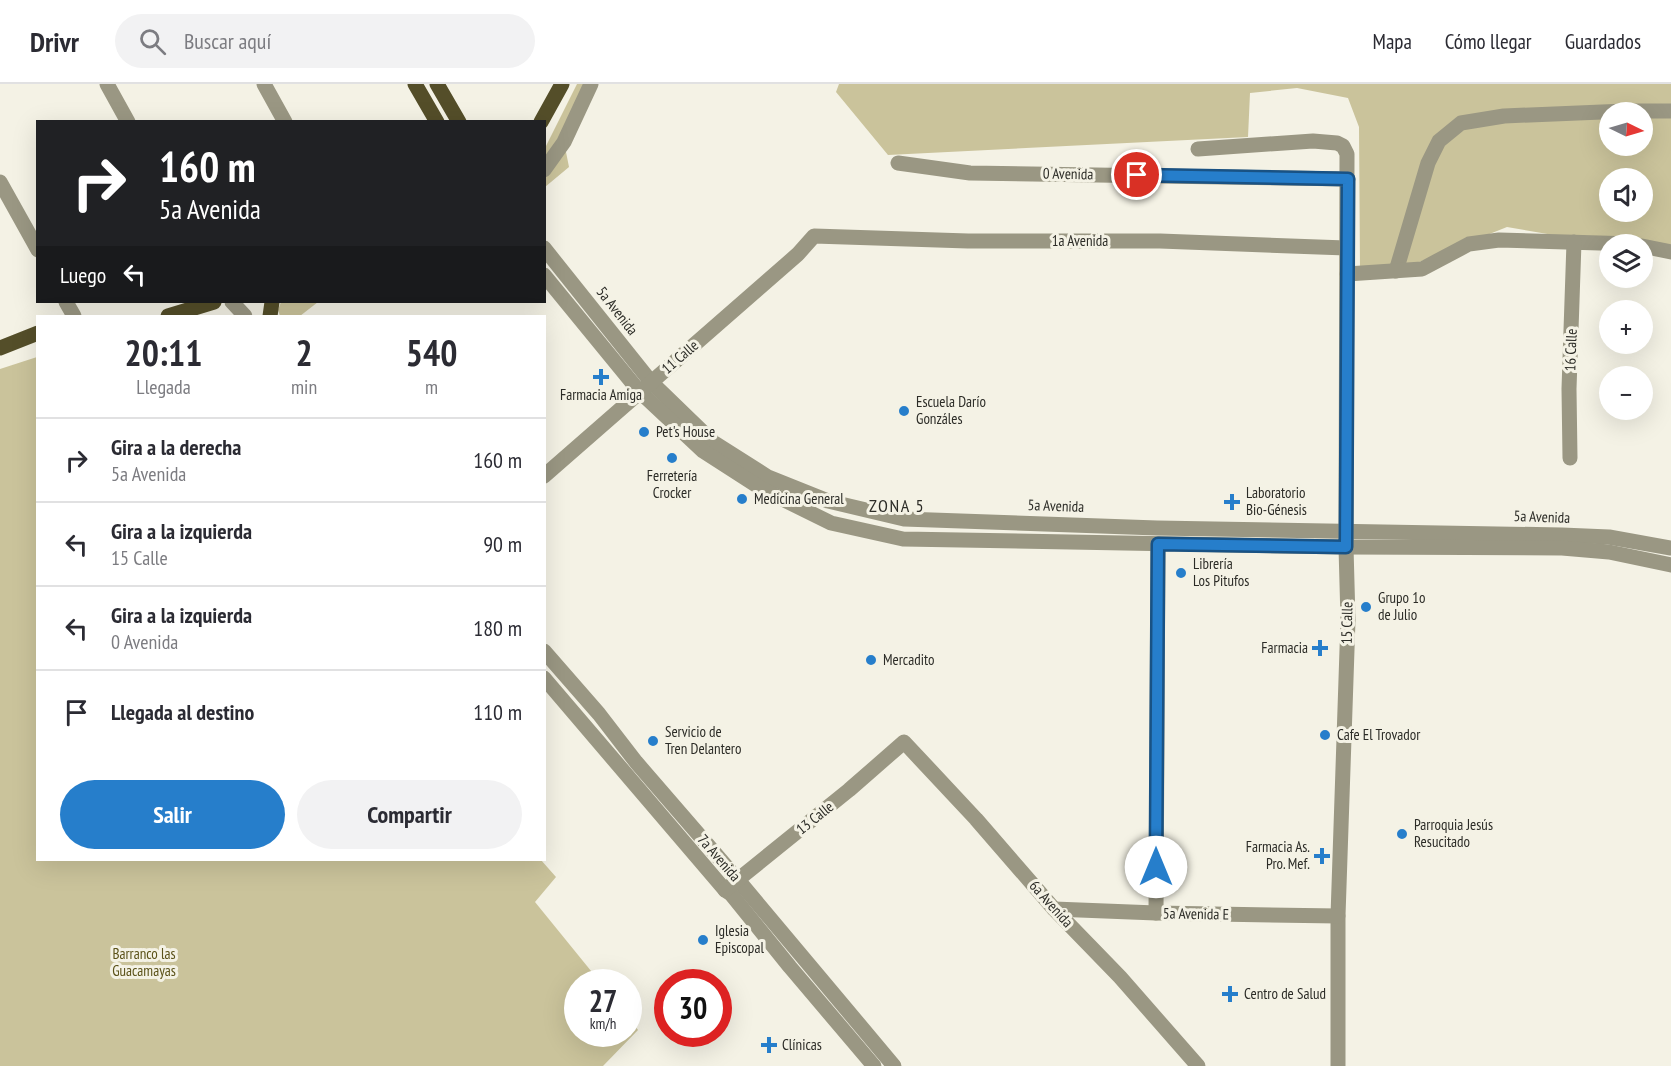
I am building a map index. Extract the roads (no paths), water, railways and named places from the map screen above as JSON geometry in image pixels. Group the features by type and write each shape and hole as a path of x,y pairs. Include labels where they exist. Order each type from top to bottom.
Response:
{"main road":[{"path":"416,84 436,120"},
{"path":"437,84 458,120"},
{"path":"542,120 562,84"},
{"path":"171,315 211,303"},
{"path":"0,348 36,334"}],"street":[{"path":"107,84 127,120"},
{"path":"264,84 284,120"},
{"path":"546,167 564,142 591,84"},
{"path":"1396,271 1428,163 1439,141 1461,123 1504,116 1671,111"},
{"name":"15 Calle","path":"1198,149 1314,141 1337,143 1347,154 1346,547 1348,620 1338,916 1338,1066"},
{"name":"0 Avenida","path":"898,163 970,173 1348,179"},
{"path":"0,182 36,246"},
{"name":"1a Avenida","path":"814,236 968,241 1160,241 1346,248"},
{"name":"11 Calle","path":"546,474 798,254 814,236"},
{"path":"1347,274 1422,269 1469,244 1499,240 1599,243"},
{"name":"16 Calle","path":"1570,458 1569,389 1574,242"},
{"path":"1653,248 1671,252"},
{"name":"5a Avenida","path":"546,251 646,387 713,442 768,477 828,501 904,519 1157,528 1609,537 1671,548"},
{"name":"5a Avenida","path":"546,276 703,452 762,489 831,523 903,539 1346,547 1562,548 1609,552 1671,565"},
{"path":"233,303 245,315"},
{"path":"1156,913 1158,544"},
{"name":"7a Avenida","path":"546,653 598,714 630,767 725,890 731,894 874,1066"},
{"name":"7a Avenida","path":"546,680 738,880 894,1066"},
{"name":"13 Calle","path":"725,890 849,790 904,742"},
{"name":"6a Avenida","path":"904,742 976,819 1054,909 1120,977 1198,1066"},
{"name":"5a Avenida E","path":"1054,909 1338,916"}],"place":[{"name":"Farmacia Amiga","path":"601,377"},
{"name":"Escuela Darío Gonzáles","path":"904,411"},
{"name":"Pet's House","path":"644,432"},
{"name":"Ferretería Crocker","path":"672,458"},
{"name":"Medicina General","path":"742,499"},
{"name":"Laboratorio Bio-Génesis","path":"1232,502"},
{"name":"Librería Los Pitufos","path":"1181,573"},
{"name":"Grupo 1o de Julio","path":"1366,607"},
{"name":"Farmacia","path":"1320,648"},
{"name":"Mercadito","path":"871,660"},
{"name":"Cafe El Trovador","path":"1325,735"},
{"name":"Servicio de Tren Delantero","path":"653,741"},
{"name":"Parroquia Jesús Resucitado","path":"1402,834"},
{"name":"Farmacia As. Pro. Mef.","path":"1322,856"},
{"name":"Iglesia Episcopal","path":"703,940"},
{"name":"Centro de Salud","path":"1230,994"},
{"name":"Clínicas","path":"769,1045"}],"district":[{"name":"ZONA 5","path":"897,506"}],"park label":[{"name":"Barranco las Guacamayas","path":"144,962"}]}
